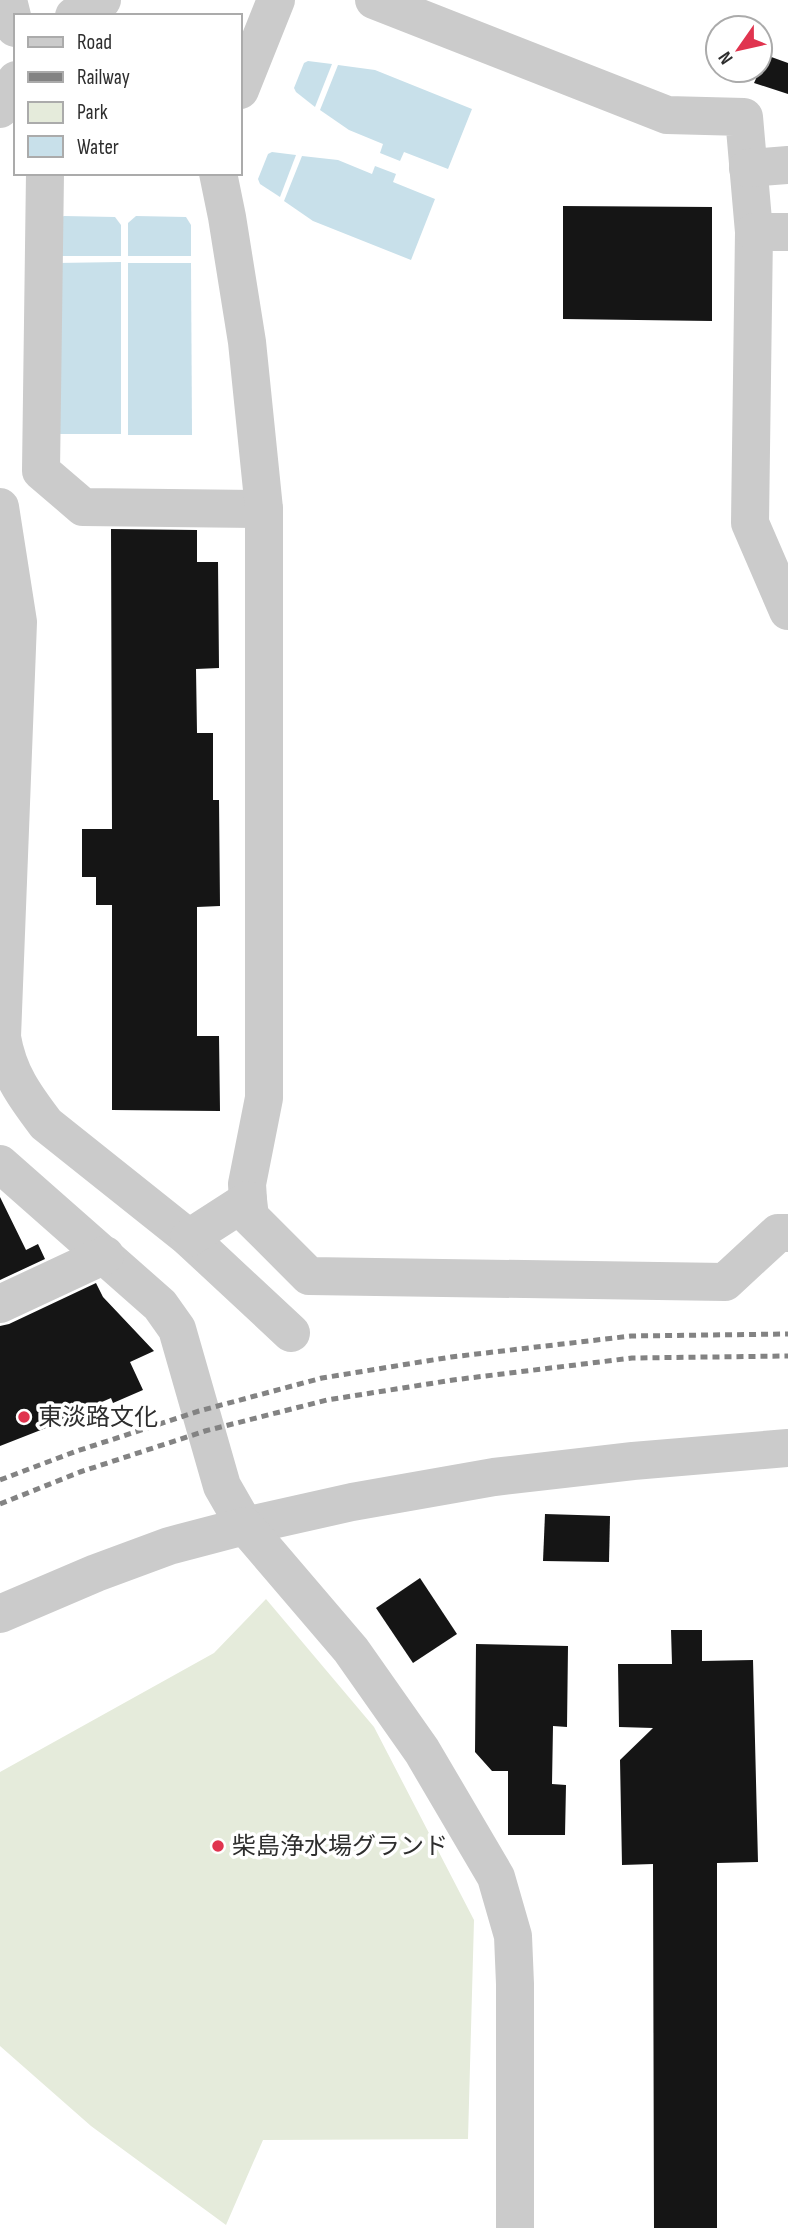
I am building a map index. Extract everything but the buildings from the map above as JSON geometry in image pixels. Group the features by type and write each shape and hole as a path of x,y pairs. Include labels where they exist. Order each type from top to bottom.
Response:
{"street":[{"path":"8,0 14,24"},
{"path":"78,14 102,0"},
{"path":"242,85 276,0"},
{"path":"374,0 667,115 744,117 748,167 771,232 750,523 788,611"},
{"path":"0,109 14,84"},
{"path":"748,167 788,165"},
{"path":"45,175 41,471 83,507 264,509"},
{"path":"218,175 247,342 264,509 264,1098 247,1184 250,1217 309,1276 725,1282 778,1233 788,1233"},
{"path":"0,507 18,622 2,1037 6,1061 28,1101 46,1124 189,1238 291,1333"},
{"path":"0,1164 160,1306 177,1329 217,1469 229,1501 245,1526 351,1650 422,1751 496,1877 513,1936 516,2228"},
{"path":"189,1238 248,1200"},
{"path":"0,1304 105,1255"},
{"path":"0,1614 96,1573 169,1546 352,1502 494,1477 634,1461 788,1448"}],"green space":[{"name":"柴島浄水場グランド","path":"266,1599 374,1727 474,1920 468,2139 263,2140 226,2225 91,2126 0,2046 0,1772 214,1653"}],"water":[{"path":"308,61 332,64 315,107 294,88 304,63"},
{"path":"338,65 375,70 472,109 448,169 404,152 400,161 380,153 383,144 349,130 320,110"},
{"path":"272,152 296,155 280,197 260,184 258,179 268,154"},
{"path":"302,156 338,160 372,174 375,166 396,174 393,182 435,199 411,260 313,221 284,201"},
{"path":"64,216 115,217 121,225 121,256 56,256"},
{"path":"136,216 186,217 191,225 191,256 128,256 128,223"},
{"path":"121,262 121,434 57,434 56,263"},
{"path":"128,263 191,263 192,435 128,435"}],"railway":[{"path":"0,1480 74,1452 199,1411 322,1378 451,1357 631,1336 788,1334"},
{"path":"0,1504 80,1472 205,1431 327,1400 453,1380 632,1358 788,1356"}],"place":[{"name":"東淡路文化","path":"24,1417"},
{"name":"柴島浄水場グランド","path":"218,1846"}]}
